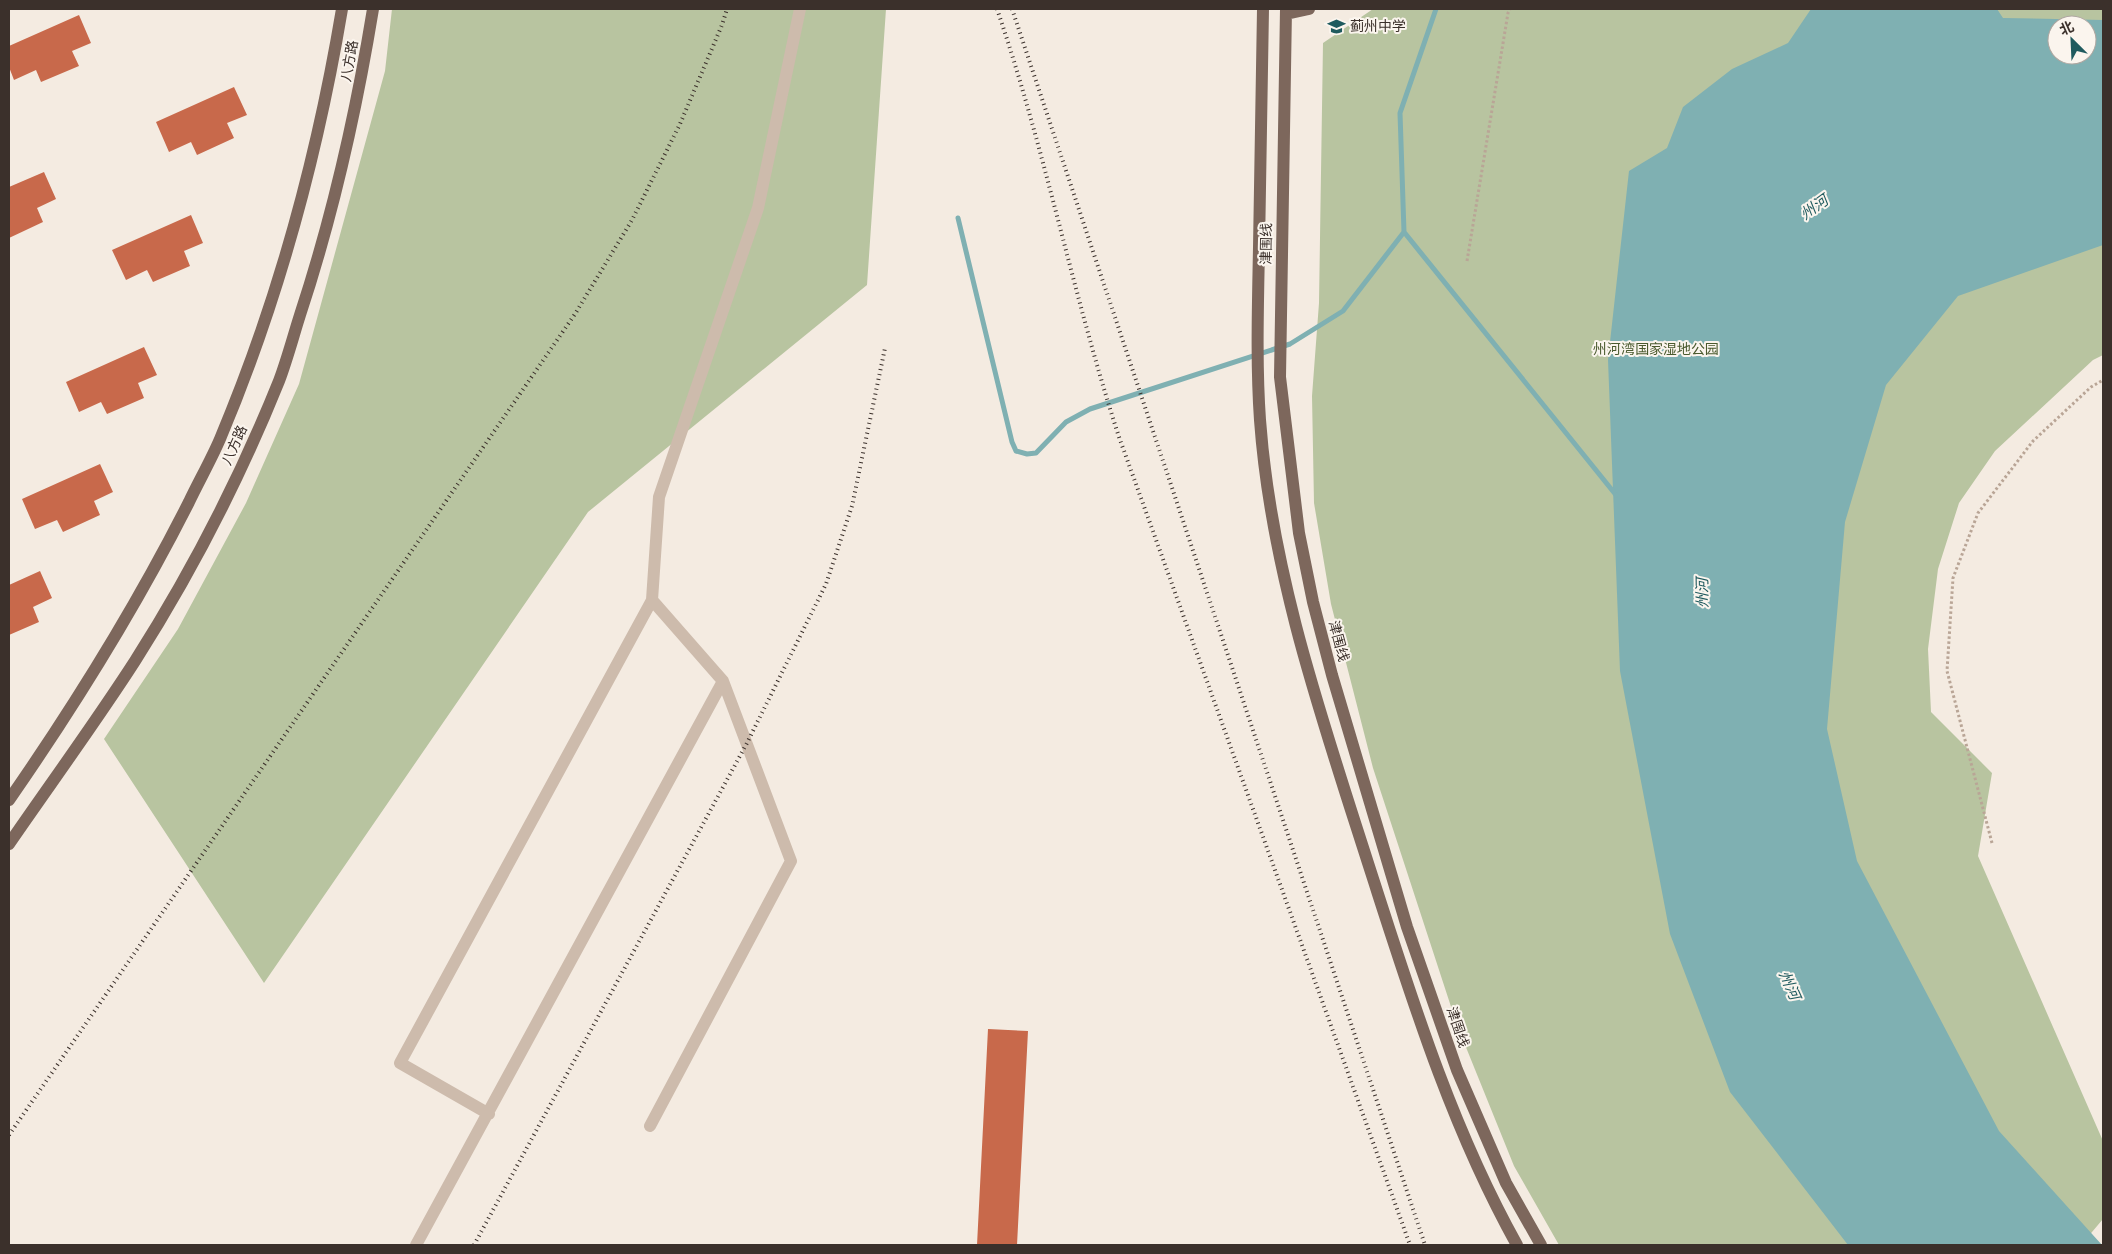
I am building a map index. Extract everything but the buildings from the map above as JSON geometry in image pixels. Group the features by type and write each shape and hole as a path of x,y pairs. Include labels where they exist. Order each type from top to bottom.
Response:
{"main road":[{"name":"八方路","path":"9,800 97,666 162,556 219,440 270,311 300,208 342,9"},
{"name":"八方路","path":"9,844 136,659 228,497 279,380 312,280 342,170 356,109 373,9"},
{"name":"津围线","path":"1263,9 1258,384 1260,422 1271,505 1284,574 1310,676 1383,909 1440,1078 1493,1200 1517,1245"},
{"path":"1286,12 1309,9"},
{"name":"津围线","path":"1286,12 1280,378 1299,533 1313,602 1385,857 1457,1070 1506,1184 1541,1245"}],"street":[{"path":"488,1114 400,1063 652,600 659,497 758,208 800,9"},
{"path":"650,1126 791,861 723,681 652,600"},
{"path":"416,1245 723,681"}],"path":[{"path":"1467,261 1510,9"},
{"path":"1992,844 1947,671 1953,578 1978,513 2033,441 2091,386 2103,380"}],"green space":[{"path":"392,9 886,9 867,285 588,512 264,983 104,739 178,629 246,503 299,384 385,71"},
{"name":"州河湾国家湿地公园","path":"1373,9 2103,9 2103,355 2093,360 1995,451 1959,503 1938,569 1928,649 1931,712 1992,773 1978,856 2103,1141 2103,1219 2081,1245 1559,1245 1514,1166 1457,1025 1373,768 1331,604 1314,503 1312,396 1319,303 1323,43"}],"water":[{"name":"州河","path":"1811,9 1997,9 2003,18 2047,19 2047,65 2097,65 2097,20 2103,20 2103,245 1958,296 1886,385 1845,522 1827,729 1857,861 1999,1131 2102,1245 1848,1245 1730,1092 1670,934 1620,671 1608,360 1629,171 1667,148 1683,107 1732,69 1788,43"}],"waterway":[{"path":"1436,9 1400,113 1404,232 1616,495"},
{"path":"958,218 1012,442 1016,451 1027,454 1036,453 1066,422 1090,409 1290,344 1343,311 1404,232"}],"railway":[{"path":"9,1135 575,314 632,220 680,124 727,9"},
{"path":"997,9 1030,115 1087,330 1119,437 1410,1245"},
{"path":"1012,9 1425,1245"},
{"path":"474,1245 747,743 826,584 852,506 885,348"}],"place":[{"name":"蓟州中学","path":"1336,26"}]}
